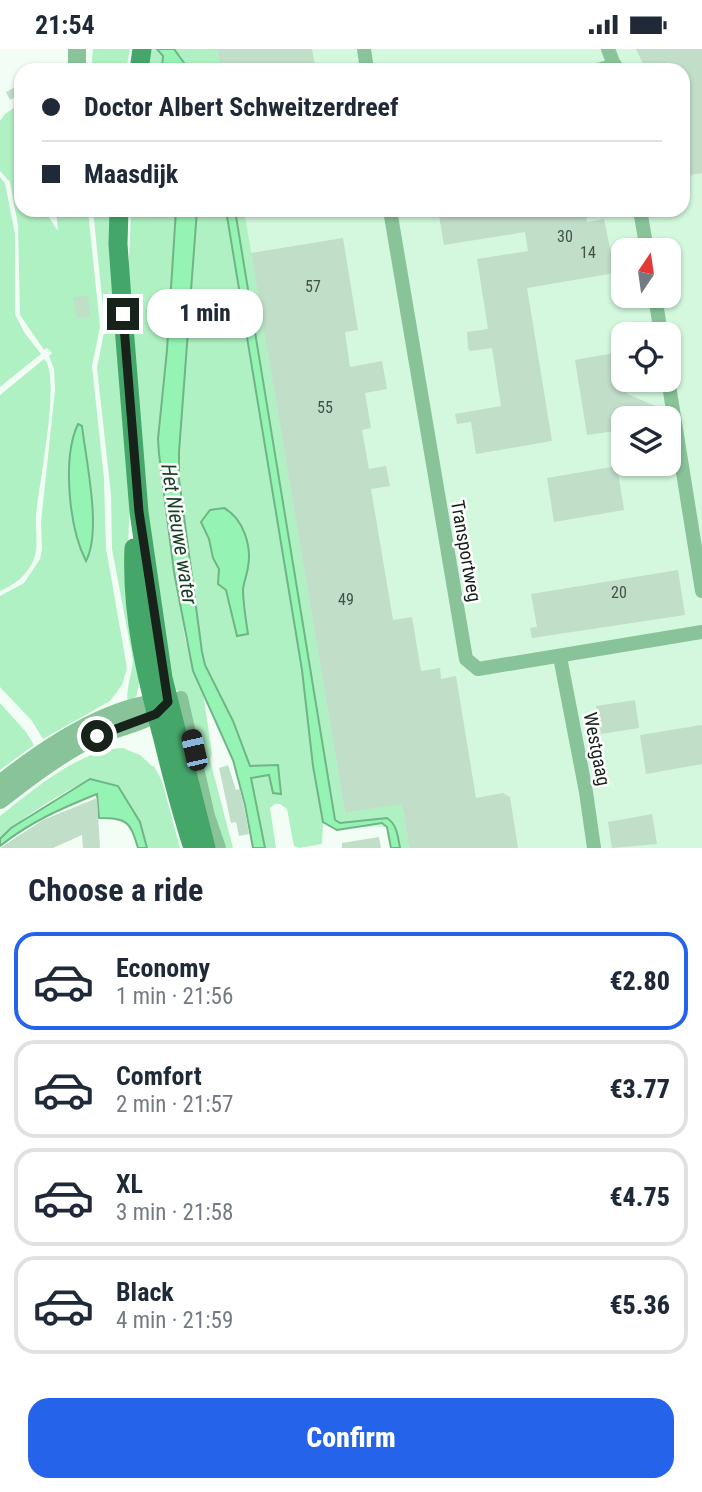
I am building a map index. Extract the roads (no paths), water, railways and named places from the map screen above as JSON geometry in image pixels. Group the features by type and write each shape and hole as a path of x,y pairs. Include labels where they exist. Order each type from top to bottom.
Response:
{"main road":[{"path":"119,217 123,314 139,512 159,706 193,848"},
{"path":"159,706 206,848"}],"street":[{"name":"Transportweg","path":"391,217 466,659 478,669 702,632"},
{"path":"641,217 645,238"},
{"path":"670,392 702,591"},
{"name":"Westgaag","path":"561,657 594,848"},
{"path":"0,800 52,761 97,736 181,698 208,815 219,848"},
{"path":"0,784 72,735 125,711 159,706"}],"water":[{"path":"157,49 174,49 184,63 162,63 163,56"},
{"name":"Het Nieuwe water","path":"176,217 196,217 179,479 205,665 233,721 250,766 278,765 281,794 273,793 269,775 251,778 265,848 253,848 233,760 193,671 174,572 159,454 158,439"},
{"path":"227,217 236,217 335,820 340,823 387,818 395,827 400,848 391,848 387,827 382,823 337,830 323,822 313,766 302,670"},
{"path":"78,424 82,426 93,514 91,548 86,561 75,530 70,493 70,455"},
{"path":"224,508 241,526 249,550 243,589 248,634 237,636 226,590 218,584 219,569 201,522 210,510"},
{"path":"90,779 118,786 140,822 147,848 138,848 130,827 122,820 99,818 97,794 47,816 0,846 0,839 11,828"}]}
